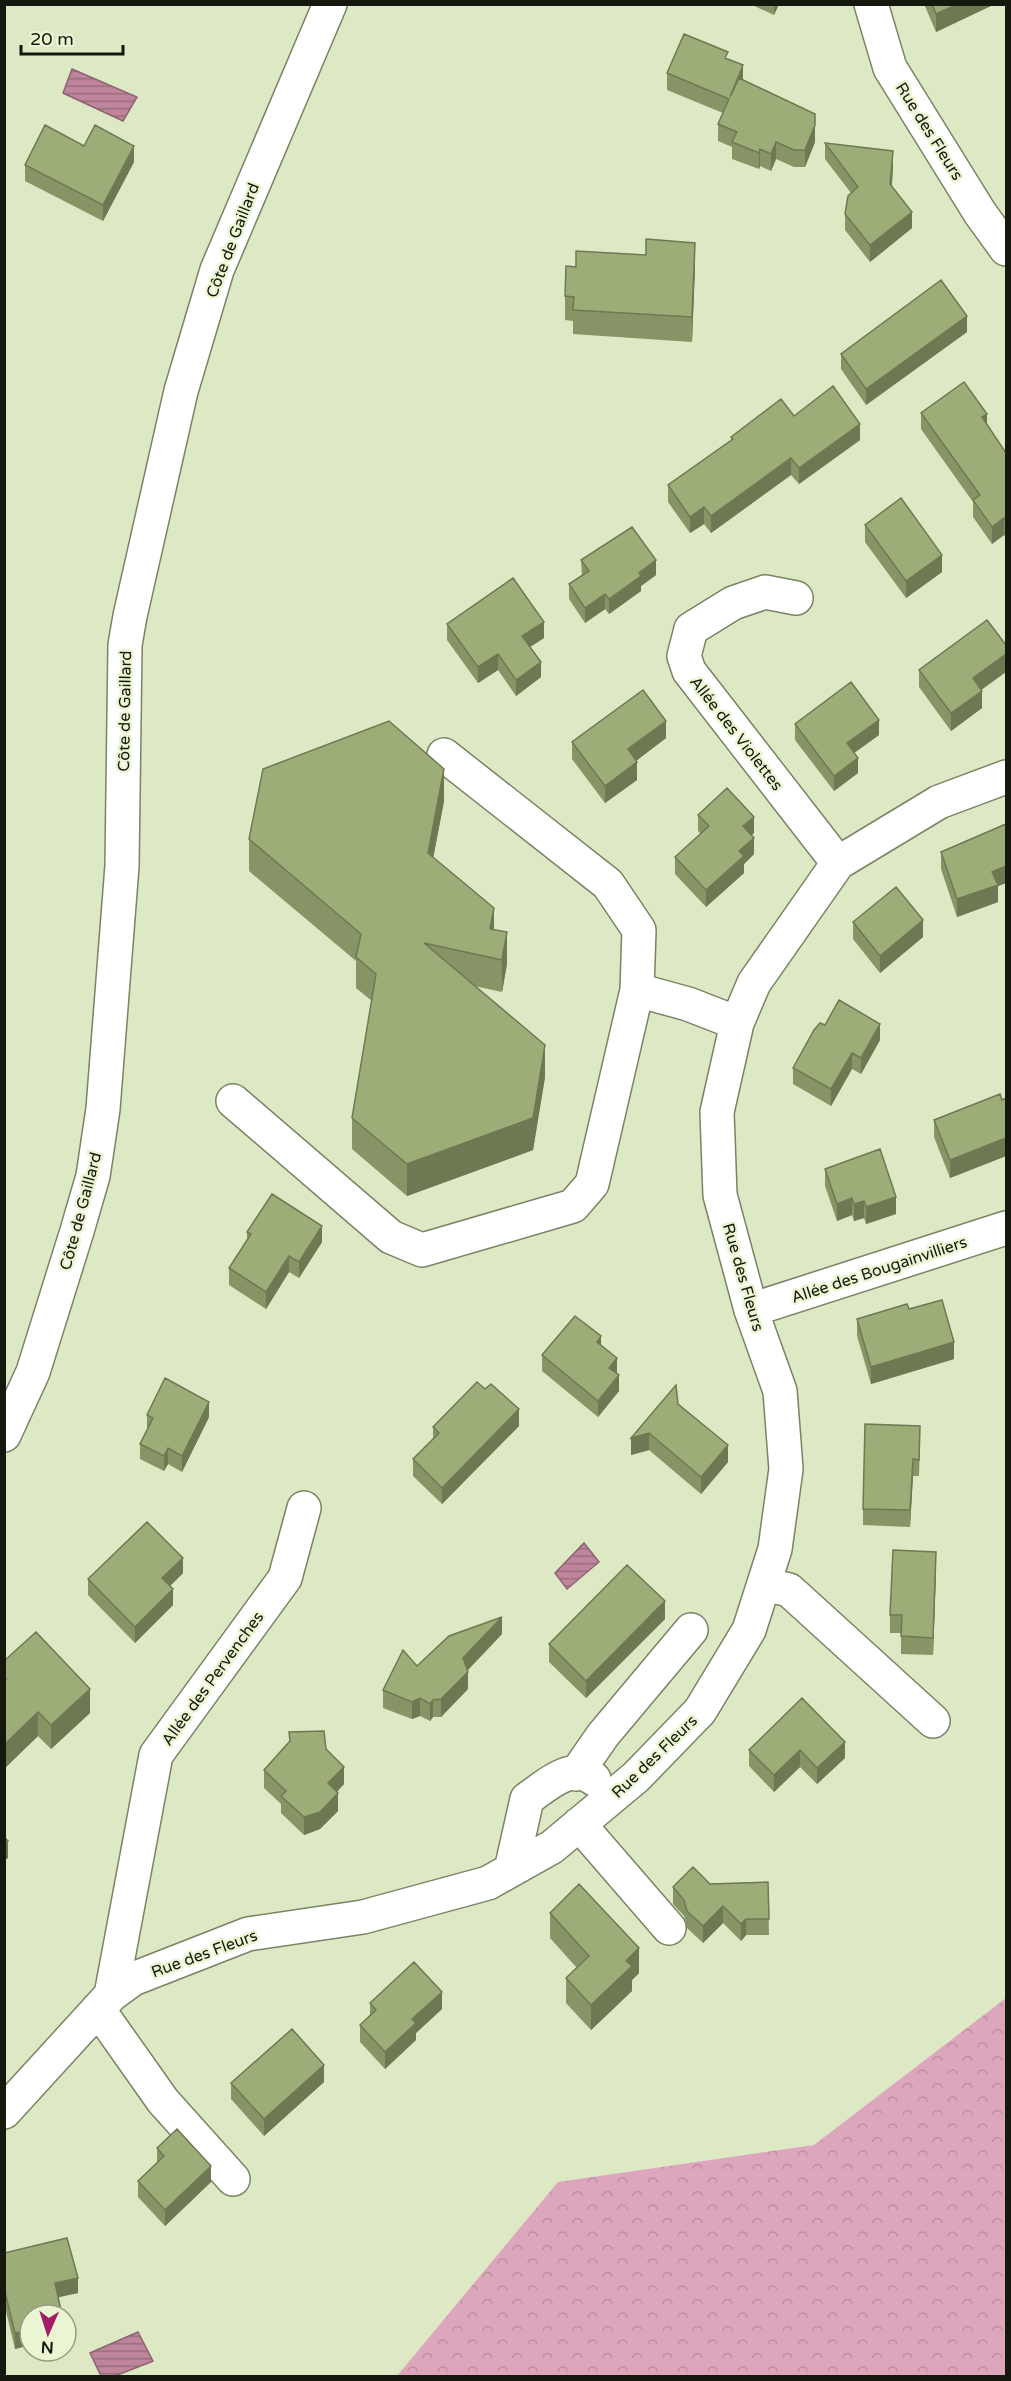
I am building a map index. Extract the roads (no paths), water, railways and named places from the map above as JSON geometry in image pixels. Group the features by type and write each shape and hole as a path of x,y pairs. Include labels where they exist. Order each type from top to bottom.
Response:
{"street":[{"name":"Côte de Gaillard","path":"4,1436 33,1372 93,1176 101,1120 122,866 125,645 181,391 217,270 330,4"},
{"name":"Rue des Fleurs","path":"871,4 890,68 980,213 1006,249"},
{"name":"Allée des Violettes","path":"796,598 765,592 734,603 691,629 684,656 689,671 838,863"},
{"path":"233,1101 391,1237 422,1250 573,1206 592,1184 637,990 639,930 609,884 444,756"},
{"name":"Rue des Fleurs","path":"4,2112 104,2002 133,1978 248,1934 363,1917 488,1883 552,1847 636,1777 700,1711 749,1630 775,1549 786,1469 780,1391 751,1310 720,1195 717,1112 736,1023 754,982 838,863 939,802 1006,777"},
{"path":"637,990 688,1004 736,1023"},
{"name":"Allée des Bougainvilliers","path":"751,1310 1006,1228"},
{"name":"Allée des Pervenches","path":"104,2002 156,1755 285,1578 304,1508"},
{"path":"764,1584 789,1590 933,1721"},
{"path":"576,1774 603,1736 691,1630"},
{"path":"511,1870 527,1799 564,1773 589,1775 614,1795"},
{"path":"579,1824 669,1928"},
{"path":"104,2002 162,2101 233,2179"}]}
